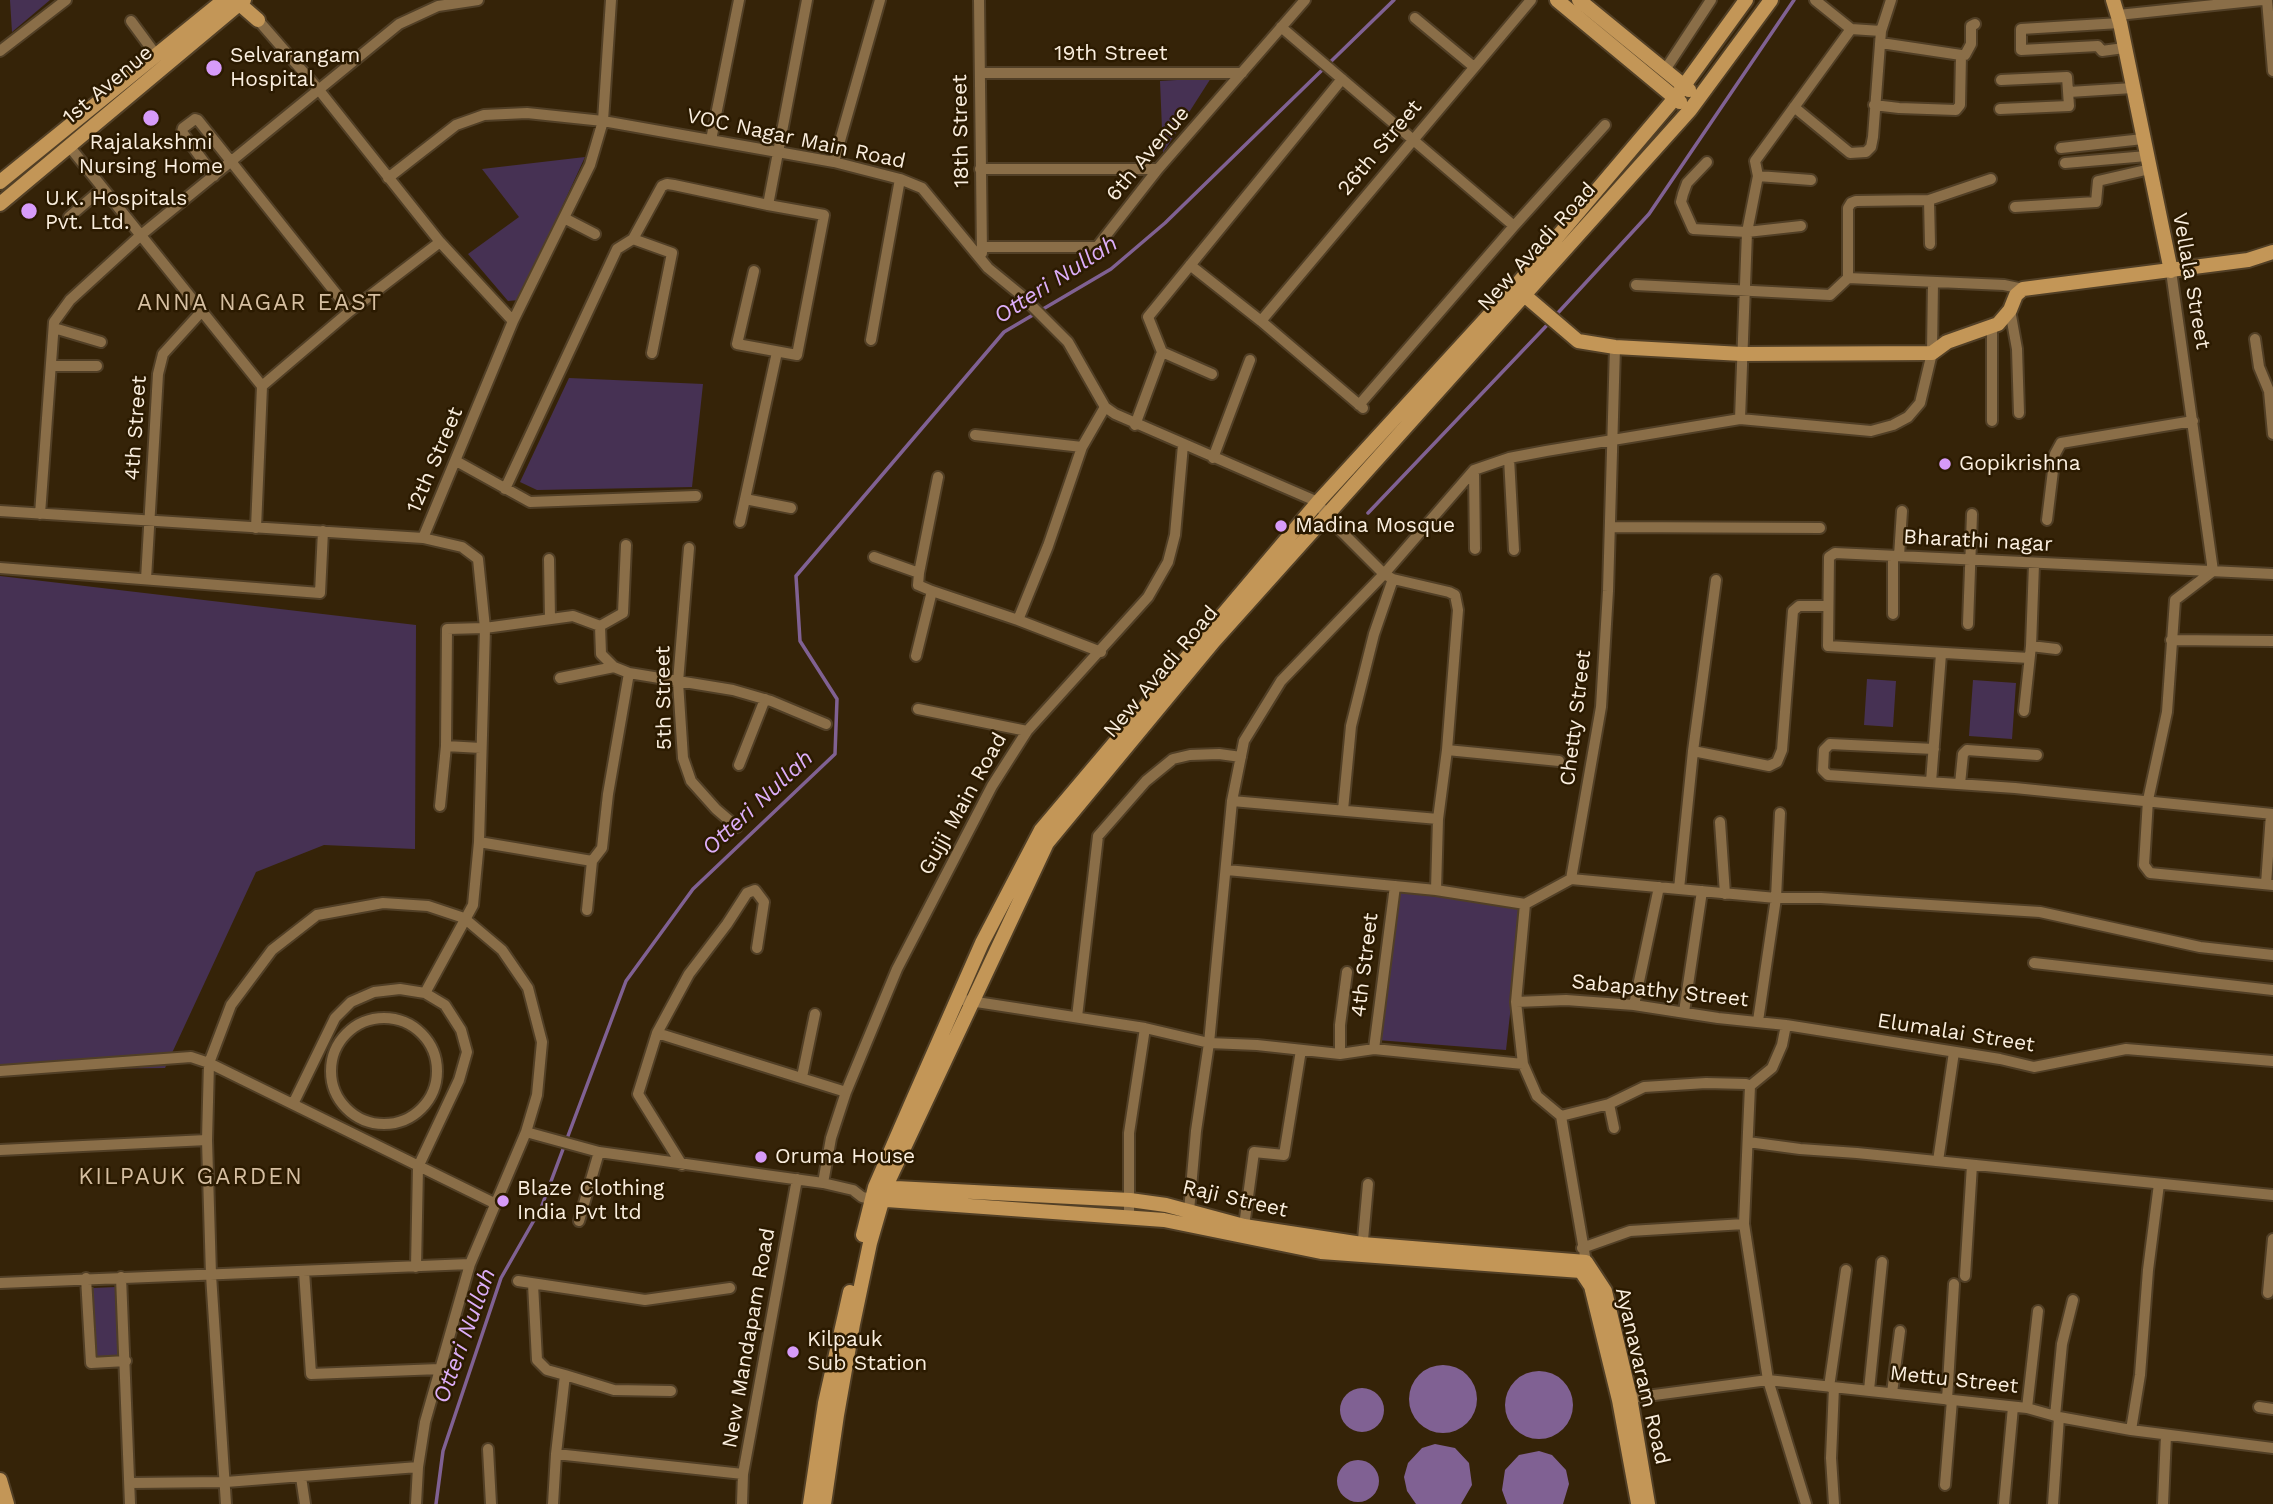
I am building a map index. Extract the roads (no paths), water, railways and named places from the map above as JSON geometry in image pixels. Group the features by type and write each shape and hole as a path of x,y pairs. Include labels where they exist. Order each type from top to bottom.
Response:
{"main road":[{"name":"1st Avenue","path":"0,182 224,0"},
{"path":"1557,0 1675,98 1694,104"},
{"path":"1580,0 1684,86 1694,104"},
{"name":"New Avadi Road","path":"810,1504 825,1403 878,1193 982,943 1041,830 1318,502 1514,288 1675,98 1746,0"},
{"name":"New Avadi Road","path":"824,1504 836,1415 878,1193 1047,843 1214,641 1694,104 1772,0"},
{"name":"Vellala Street","path":"2113,0 2171,271"},
{"name":"1st Avenue","path":"0,204 242,1"},
{"path":"242,1 258,20"},
{"path":"1523,294 1578,341 1615,347 1742,354 1932,353 1947,342 1992,327 2004,318 2016,295 2023,289 2248,260 2273,252"},
{"name":"Raji Street","path":"878,1193 1002,1201 1164,1220 1321,1252 1362,1250 1583,1260"},
{"name":"Raji Street","path":"1002,1201 1130,1200 1362,1250"},
{"name":"Ayanavaram Road","path":"1583,1260 1605,1291 1639,1504"},
{"name":"Ayanavaram Road","path":"1624,1399 1648,1504"},
{"path":"0,1480 7,1504"}],"street":[{"path":"0,51 66,0"},
{"path":"40,514 54,322 70,300 141,235 399,24 438,6 478,0"},
{"name":"12th Street","path":"0,512 423,538 513,321 590,165 603,121 611,0"},
{"path":"711,140 739,0"},
{"path":"768,205 807,0"},
{"path":"834,163 880,0"},
{"name":"18th Street","path":"979,0 982,261"},
{"name":"6th Avenue","path":"982,247 1097,247 1158,169 1305,0"},
{"name":"26th Street","path":"1261,321 1531,0"},
{"path":"1665,70 1711,0"},
{"path":"1815,0 1851,29 1881,31"},
{"path":"1794,107 1850,153 1866,152 1871,146 1881,31 1891,0"},
{"path":"2124,48 2102,51 2098,46 2021,50 2021,29 2262,0"},
{"path":"2267,0 2273,71"},
{"path":"1415,18 1474,67"},
{"path":"258,20 440,242 513,321"},
{"path":"131,21 156,55"},
{"path":"1881,43 1965,55 1971,44 1971,26 1975,24"},
{"path":"1282,27 1514,226"},
{"path":"1740,419 1747,232 1758,176 1755,161 1851,29"},
{"path":"1874,105 1956,110 1961,106 1961,55"},
{"name":"19th Street","path":"979,74 1242,73"},
{"path":"2000,109 2069,106 2067,77 2001,80"},
{"path":"1135,425 1162,352 1148,317 1342,79"},
{"path":"2068,92 2133,88"},
{"name":"VOC Nagar Main Road","path":"388,178 456,125 484,115 527,113 603,121 711,140 834,163 900,179 922,188 982,261 1068,342 1105,407 1135,425 1318,502"},
{"path":"214,176 184,134 183,128 194,120 198,120 350,311"},
{"path":"1190,265 1362,407 1514,226 1605,125"},
{"path":"2061,148 2143,139"},
{"path":"69,146 262,386 256,528"},
{"path":"1707,162 1687,183 1681,202 1693,229 1747,232 1801,226"},
{"path":"2065,163 2148,162"},
{"path":"2015,207 2096,202 2098,181 2148,162"},
{"path":"981,170 1158,169"},
{"path":"1758,176 1811,180"},
{"path":"871,340 900,179"},
{"path":"1848,278 1848,208 1851,203 1929,200 1991,179"},
{"path":"505,489 617,249 633,239 658,192 667,184 824,215 797,355 737,344 754,271"},
{"path":"69,217 103,188"},
{"path":"1929,200 1930,244"},
{"path":"564,218 595,234"},
{"path":"633,239 672,253 652,353"},
{"path":"262,386 350,311 440,242"},
{"name":"Vellala Street","path":"2171,271 2213,571"},
{"path":"1636,285 1830,295 1848,278 2004,285 2023,289"},
{"path":"1189,1211 1196,1131 1209,1043 1232,801 1244,741 1281,681 1388,576 1474,470 1509,458 1740,419 1871,431 1893,425 1908,417 1920,403 1932,353 1933,282"},
{"path":"2010,310 2017,349 2019,413"},
{"name":"4th Street","path":"146,579 158,374 163,354 202,311"},
{"path":"1992,327 1992,421"},
{"path":"54,328 101,342"},
{"path":"2255,340 2259,368 2269,391 2273,434"},
{"name":"Chetty Street","path":"1571,879 1601,707 1615,347"},
{"path":"740,522 777,352"},
{"path":"1162,352 1212,374"},
{"path":"1213,458 1250,360"},
{"path":"51,366 97,366"},
{"path":"1018,620 1048,546 1082,447 1105,407"},
{"path":"2047,520 2055,454 2061,443 2193,421"},
{"path":"975,435 1082,447"},
{"name":"Gujji Main Road","path":"846,1092 901,961 992,786 1027,731 1148,597 1173,551 1183,445"},
{"path":"1509,458 1514,550"},
{"path":"456,461 530,502 696,496"},
{"path":"1474,470 1475,549"},
{"path":"938,477 918,585 1101,652"},
{"path":"745,499 791,508"},
{"path":"1318,502 1326,516 1388,576 1449,592 1458,600 1447,750 1438,819 1436,890"},
{"path":"1893,614 1902,511"},
{"path":"1968,625 1972,514"},
{"path":"1610,527 1820,528"},
{"path":"0,568 320,593 323,531"},
{"path":"423,538 462,547 478,559 485,628 479,842 473,905 425,993"},
{"path":"440,806 446,746 447,629 485,628 573,616 600,626 623,613 626,545"},
{"name":"5th Street","path":"689,548 678,682 683,758 691,781 737,827"},
{"name":"Bharathi nagar","path":"1941,654 1827,644 1828,560 1831,554 2273,574"},
{"path":"874,557 919,573"},
{"path":"549,559 550,619"},
{"path":"2024,710 2031,646 2034,564"},
{"path":"1934,749 1830,744 1824,750 1823,770 1828,775 2148,800 2272,814 2270,885 2150,873 2144,865 2148,800 2167,712 2175,600 2213,571"},
{"path":"1343,810 1347,759 1356,705 1388,576"},
{"path":"1679,889 1693,751 1716,580"},
{"path":"916,656 932,591"},
{"path":"1693,751 1769,766 1777,762 1782,750 1793,611 1800,606 1827,606"},
{"path":"600,626 601,654 614,667 629,673 733,690 765,699 826,723"},
{"path":"2171,640 2273,641"},
{"path":"2031,646 2056,649"},
{"path":"1931,782 1941,654 2029,658"},
{"path":"560,678 614,667"},
{"path":"587,911 592,861 602,848 608,793 629,673"},
{"path":"739,765 765,699"},
{"path":"918,709 1027,731"},
{"path":"446,746 481,748"},
{"path":"1447,750 1559,761"},
{"path":"1960,784 1963,754 1967,750 2037,755"},
{"path":"1077,1017 1098,836 1146,781 1173,759 1190,755 1241,757"},
{"path":"1232,801 1438,819"},
{"path":"1758,1021 1776,898 1780,813"},
{"path":"1720,822 1725,894"},
{"path":"479,842 592,861"},
{"path":"1227,870 1436,890 1525,904 1571,879 1776,898 1821,898 2039,912 2200,947 2273,955"},
{"name":"4th Street","path":"1374,1049 1395,886"},
{"path":"1634,1005 1659,887"},
{"path":"682,1165 638,1094 657,1033 689,974 747,893 755,890 764,902 757,948"},
{"path":"1684,1013 1702,891"},
{"path":"226,1504 211,1275 207,1140 209,1063 231,1005 272,950 317,915 383,903 428,906 464,918 502,950 528,988 542,1042 537,1095 526,1132 470,1265 425,1422 416,1504"},
{"path":"1525,904 1516,1002 1523,1064 1537,1096 1561,1116 1583,1260 1630,1231 1744,1224"},
{"path":"2034,963 2273,990"},
{"path":"1340,1054 1340,1025 1347,972"},
{"path":"293,1104 335,1018 351,1002 374,992 400,989 425,993 445,1005 461,1030 467,1052 459,1080 418,1167 416,1267"},
{"path":"957,999 1145,1028 1209,1043 1340,1054 1374,1049 1523,1064"},
{"name":"Sabapathy Street","path":"1516,1002 1566,1000 1634,1005 1718,1018 1758,1021"},
{"path":"802,1077 815,1014"},
{"path":"384,1018 402,1021 417,1030 429,1043 436,1059 437,1076 433,1092 417,1112 395,1123 379,1124 362,1120 347,1110 337,1096 331,1078 332,1060 338,1043 350,1030 366,1021 384,1018"},
{"name":"Elumalai Street","path":"1758,1021 2000,1059 2034,1067 2126,1049 2273,1061"},
{"path":"1786,1025 1782,1045 1772,1068 1750,1086 1744,1224 1768,1380 1806,1504"},
{"path":"1129,1218 1129,1133 1145,1028"},
{"path":"657,1033 846,1092 831,1138 823,1183"},
{"path":"1244,1226 1254,1152 1284,1155 1301,1050"},
{"path":"1938,1161 1954,1052"},
{"path":"0,1071 191,1057 209,1063 494,1203"},
{"path":"1561,1116 1609,1104 1644,1087 1706,1083 1750,1086"},
{"path":"1609,1104 1614,1128"},
{"path":"354,1135 362,1120"},
{"path":"526,1132 599,1152 797,1179 853,1190 861,1186 878,1193"},
{"path":"0,1150 207,1140"},
{"path":"1748,1142 2273,1195"},
{"path":"579,1221 599,1152"},
{"path":"1965,1276 1972,1165"},
{"name":"New Mandapam Road","path":"742,1504 743,1474 797,1179"},
{"path":"1362,1250 1368,1184"},
{"path":"2130,1430 2140,1375 2148,1270 2159,1184"},
{"path":"2268,1293 2273,1239"},
{"path":"1869,1390 1882,1262"},
{"path":"0,1283 470,1265"},
{"path":"1834,1504 1831,1458 1832,1387 1846,1270"},
{"path":"303,1271 311,1374 440,1369"},
{"path":"121,1277 130,1504"},
{"path":"86,1278 91,1363 126,1361"},
{"path":"518,1281 645,1300 730,1287"},
{"path":"533,1284 537,1360 547,1370 614,1390 671,1391"},
{"path":"1945,1485 1954,1284"},
{"path":"2053,1504 2062,1343 2073,1300"},
{"path":"2027,1408 2038,1311"},
{"path":"1892,1393 1900,1331"},
{"path":"553,1504 565,1375"},
{"name":"Mettu Street","path":"1624,1399 1768,1380 2027,1408 2057,1417 2130,1430 2273,1448"},
{"path":"2004,1504 2013,1407"},
{"path":"2259,1407 2273,1409"},
{"path":"2163,1504 2166,1435"},
{"path":"488,1449 491,1504"},
{"path":"556,1454 743,1474"},
{"path":"130,1483 226,1482 418,1467"},
{"path":"301,1477 305,1504"}],"waterway":[{"name":"Otteri Nullah","path":"436,1504 443,1451 501,1278 541,1208 626,981 693,889 835,754 837,699 800,641 796,576 1004,332 1111,269 1165,223 1394,0"},
{"path":"1555,316 1649,214 1794,0"},
{"path":"1368,513 1550,322"}],"place":[{"name":"Selvarangam Hospital","path":"214,68"},
{"name":"Rajalakshmi Nursing Home","path":"151,118"},
{"name":"U.K. Hospitals Pvt. Ltd.","path":"29,211"},
{"name":"Gopikrishna","path":"1945,464"},
{"name":"Madina Mosque","path":"1281,526"},
{"name":"Oruma House","path":"761,1157"},
{"name":"Blaze Clothing India Pvt ltd","path":"503,1201"},
{"name":"Kilpauk Sub Station","path":"793,1352"}],"district":[{"name":"ANNA NAGAR EAST","path":"260,303"},
{"name":"KILPAUK GARDEN","path":"191,1177"}]}
